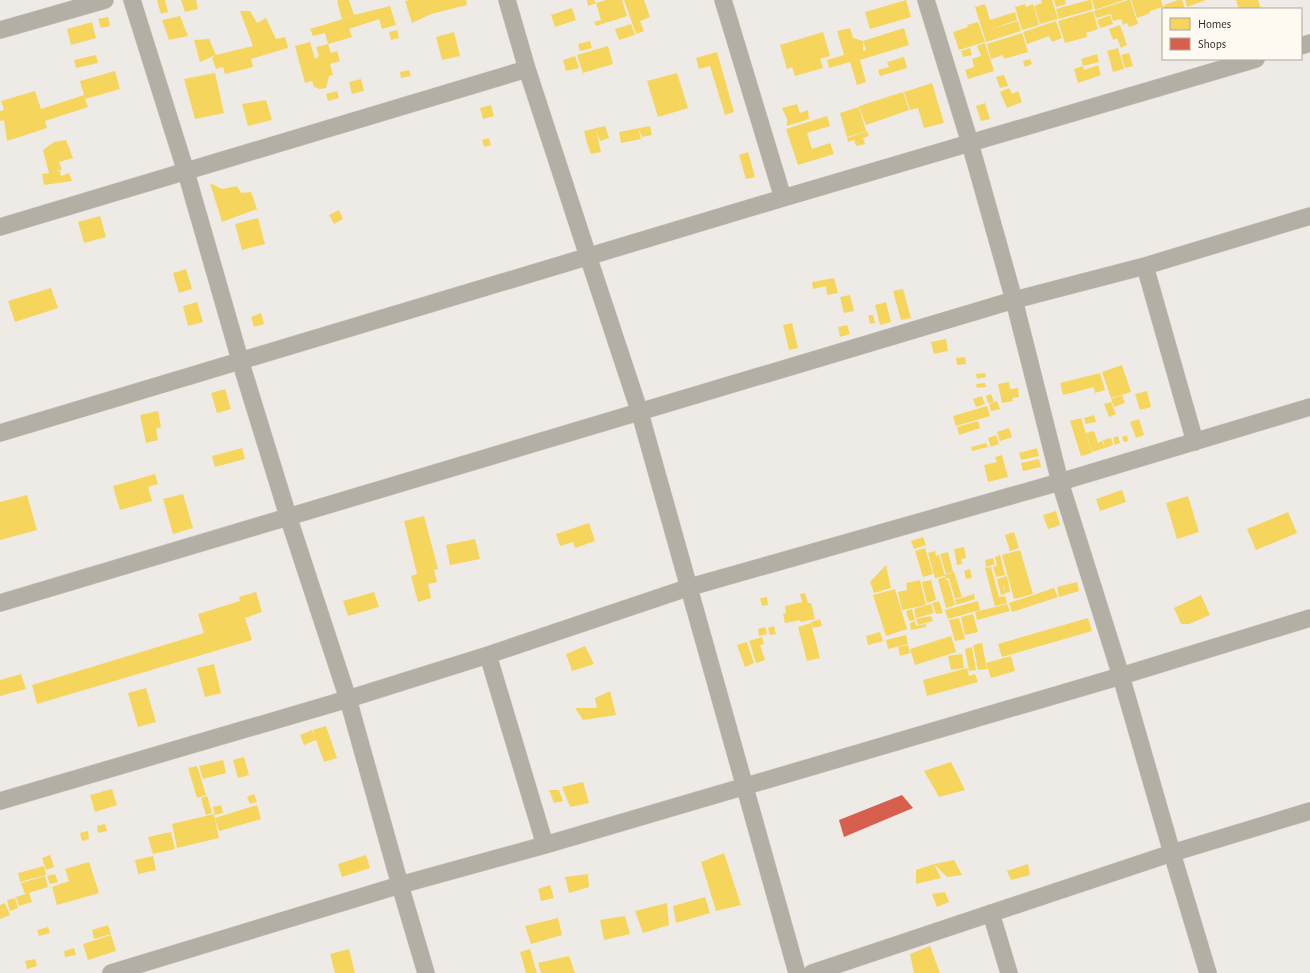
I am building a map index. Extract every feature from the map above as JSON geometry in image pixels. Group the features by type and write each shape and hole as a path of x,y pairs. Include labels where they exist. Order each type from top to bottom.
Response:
{"street":[{"path":"0,30 105,0"},
{"path":"132,0 186,172 240,360 288,516 348,699 426,973"},
{"path":"507,0 527,69 640,412 797,973"},
{"path":"723,0 783,198"},
{"path":"926,0 970,142 1014,300 1060,482 1121,676 1208,973"},
{"path":"0,433 970,142 1253,60"},
{"path":"0,227 527,69"},
{"path":"0,603 1014,300 1145,266 1310,216"},
{"path":"1145,266 1195,442"},
{"path":"0,801 348,699 488,655 690,587 1060,482 1310,407"},
{"path":"111,973 400,886 1121,676 1310,618"},
{"path":"488,655 545,845"},
{"path":"812,973 1172,854 1310,812"},
{"path":"991,914 1009,973"}],"building: Homes":[{"path":"157,0 165,0 168,12 161,14"},
{"path":"181,0 196,0 198,9 185,12"},
{"path":"349,0 354,15 390,6 396,25 382,29 379,19 349,29 352,37 328,44 325,33 313,36 310,29 353,16 342,19 337,1"},
{"path":"466,0 467,5 431,14 412,23 405,1"},
{"path":"587,0 594,0 596,3 588,6"},
{"path":"606,0 622,0 627,16 596,26 594,22 601,20 596,3"},
{"path":"624,0 644,0 650,17 640,21 644,31 636,34"},
{"path":"906,0 911,17 870,29 865,12"},
{"path":"1041,0 1052,0 1058,19 1040,24 1034,6 1042,3"},
{"path":"1054,0 1065,0 1066,4 1056,7"},
{"path":"1091,0 1093,9 1059,19 1056,9"},
{"path":"1092,0 1124,0 1095,10"},
{"path":"1130,0 1138,24 1129,27 1127,23 1123,25 1121,19 1113,21 1111,14 1096,18 1094,11"},
{"path":"1131,0 1161,0 1163,7 1150,11 1150,13 1137,18"},
{"path":"1182,0 1185,8 1165,8 1164,5"},
{"path":"1185,0 1206,0 1187,7"},
{"path":"1236,0 1258,0 1261,8 1239,8"},
{"path":"985,4 990,20 1015,12 1017,20 991,29 1018,21 1021,31 986,42 975,7"},
{"path":"1025,4 1026,7 1033,4 1039,25 1022,30 1015,7"},
{"path":"572,8 576,20 555,27 551,15"},
{"path":"240,11 250,11 257,23 266,18 276,39 285,37 288,48 251,59 253,67 225,74 223,67 216,69 212,58 216,55 253,46"},
{"path":"1093,11 1098,29 1086,33 1087,37 1065,43 1058,21"},
{"path":"1110,15 1113,24 1100,28 1097,20"},
{"path":"180,16 188,36 169,40 162,20"},
{"path":"108,17 110,26 101,28 98,19"},
{"path":"1056,21 1062,38 1052,42 1049,36 1027,44 1023,32"},
{"path":"92,22 96,38 71,45 67,29"},
{"path":"978,22 985,42 959,50 953,32 968,27 967,25"},
{"path":"631,24 635,35 619,40 615,29"},
{"path":"1120,25 1127,45 1121,48 1117,38 1113,40 1109,29"},
{"path":"850,28 853,38 863,41 904,28 909,45 860,60 866,82 857,85 850,62 829,68 827,60 844,55 837,31","holes":["863,41 866,50 863,51"]},
{"path":"397,30 399,38 391,40 389,32"},
{"path":"454,32 460,56 442,60 436,37"},
{"path":"823,32 830,56 820,59 823,68 795,76 792,67 787,69 780,45"},
{"path":"1022,33 1028,52 1004,59 1003,55 991,59 987,44"},
{"path":"209,39 216,55 200,62 194,40"},
{"path":"590,41 592,48 580,51 578,44"},
{"path":"310,42 315,59 319,56 316,47 328,44 331,53 337,51 340,61 330,64 333,75 329,76 326,88 320,89 314,87 312,81 305,83 295,46"},
{"path":"985,43 994,71 968,79 965,70 974,67 972,59 981,56 977,46"},
{"path":"608,46 613,64 583,73 577,55"},
{"path":"970,48 972,55 963,57 961,51"},
{"path":"1118,48 1124,69 1113,72 1107,51"},
{"path":"717,52 734,112 725,115 710,66 699,69 696,58"},
{"path":"1129,53 1133,66 1125,68 1121,55"},
{"path":"1097,54 1099,62 1083,66 1081,59"},
{"path":"96,55 98,63 76,68 74,60"},
{"path":"575,56 579,68 566,71 563,60"},
{"path":"904,57 907,68 880,76 878,70 889,67 887,62"},
{"path":"1030,59 1032,64 1025,67 1023,61"},
{"path":"1098,65 1101,75 1078,83 1074,69 1083,66 1084,70"},
{"path":"409,70 411,76 401,78 400,72"},
{"path":"115,71 120,89 85,99 88,107 45,121 47,128 7,141 4,120 0,121 0,111 4,110 1,101 35,91 41,109 84,95 80,81"},
{"path":"215,73 224,113 195,119 184,79"},
{"path":"677,73 688,108 658,117 647,81"},
{"path":"1004,75 1008,86 1000,88 996,77"},
{"path":"361,79 364,91 352,94 349,82"},
{"path":"932,83 944,123 924,128 918,108 910,110 904,92"},
{"path":"1009,88 1012,94 1018,91 1022,102 1007,108 1000,92"},
{"path":"337,91 339,98 328,101 326,94"},
{"path":"903,92 909,110 866,125 859,106"},
{"path":"266,100 272,120 248,126 242,104"},
{"path":"985,103 990,119 981,121 976,106"},
{"path":"797,104 800,113 808,110 809,119 787,126 787,119 782,108"},
{"path":"491,105 494,116 483,119 480,108"},
{"path":"859,107 866,131 847,137 840,113"},
{"path":"827,116 830,126 807,133 812,149 830,143 834,154 798,165 786,129"},
{"path":"605,126 609,138 600,141 596,130 601,152 591,154 584,131"},
{"path":"650,126 652,135 642,137 638,128"},
{"path":"638,128 641,139 621,143 619,132"},
{"path":"867,131 869,136 863,138 865,144 856,146 854,140 848,142 847,138"},
{"path":"489,138 491,145 484,147 482,140"},
{"path":"66,140 73,158 59,162 62,170 55,171 60,171 61,176 69,173 72,181 44,185 42,174 49,173 43,150 54,142"},
{"path":"748,152 755,177 746,179 739,155"},
{"path":"210,183 222,189 237,186 241,193 251,192 257,209 222,222"},
{"path":"339,210 343,219 334,224 329,215"},
{"path":"100,216 106,237 84,243 78,222"},
{"path":"258,218 265,244 242,250 235,224"},
{"path":"186,269 192,289 179,293 173,273"},
{"path":"834,278 838,293 827,295 826,286 813,289 812,282"},
{"path":"51,288 58,308 15,322 8,301"},
{"path":"903,289 911,318 901,320 893,291"},
{"path":"850,295 854,311 844,313 840,297"},
{"path":"197,302 203,322 188,326 183,306"},
{"path":"886,302 891,322 880,325 875,305"},
{"path":"261,313 264,324 254,327 251,317"},
{"path":"868,315 873,315 875,323 870,324"},
{"path":"792,323 798,348 789,350 783,325"},
{"path":"847,325 850,334 840,337 838,327"},
{"path":"946,339 948,351 934,354 931,342"},
{"path":"965,357 966,364 957,365 956,358"},
{"path":"1122,365 1131,392 1111,398 1102,372"},
{"path":"985,373 986,377 977,379 976,374"},
{"path":"1100,373 1105,390 1095,393 1094,387 1063,395 1060,383"},
{"path":"1009,382 1010,389 1018,388 1019,397 1012,398 1013,401 1002,403 998,384"},
{"path":"985,383 986,387 977,388 976,384"},
{"path":"225,389 231,409 217,413 211,393"},
{"path":"1147,391 1151,407 1140,410 1135,394"},
{"path":"991,394 994,402 988,403 986,396"},
{"path":"1122,395 1125,403 1114,407 1111,399"},
{"path":"982,396 985,404 976,407 973,399"},
{"path":"997,401 1000,409 991,411 989,404"},
{"path":"1111,402 1116,414 1109,417 1104,404"},
{"path":"987,406 990,416 956,426 953,416"},
{"path":"158,411 161,427 156,429 158,440 146,443 140,415"},
{"path":"1094,415 1096,422 1086,424 1084,418"},
{"path":"1081,418 1092,453 1081,456 1070,421"},
{"path":"1139,419 1144,435 1136,438 1130,422"},
{"path":"978,421 980,428 959,435 957,427"},
{"path":"1009,428 1012,437 1000,441 997,432"},
{"path":"1094,431 1098,443 1102,441 1105,448 1092,452 1086,433"},
{"path":"996,435 999,444 991,447 988,438"},
{"path":"1127,435 1128,441 1124,442 1122,437"},
{"path":"1118,436 1120,443 1115,445 1113,438"},
{"path":"1111,438 1113,445 1105,448 1103,440"},
{"path":"986,443 988,447 972,451 971,447"},
{"path":"242,448 245,459 215,467 212,456"},
{"path":"1037,448 1039,456 1021,460 1019,453"},
{"path":"1002,455 1008,477 988,482 984,465 997,462 995,457"},
{"path":"1039,459 1041,467 1023,471 1021,463"},
{"path":"155,474 158,484 148,487 152,501 120,510 113,486"},
{"path":"1122,490 1126,502 1100,511 1096,499"},
{"path":"183,494 193,528 173,534 163,499"},
{"path":"27,495 37,530 0,540 0,502"},
{"path":"1188,496 1199,532 1177,539 1166,503"},
{"path":"1056,511 1060,525 1048,529 1043,515"},
{"path":"1288,512 1297,533 1256,550 1247,529"},
{"path":"424,516 438,569 434,570 437,582 428,584 431,598 418,602 411,576 417,574 404,521"},
{"path":"589,523 595,541 575,548 573,542 560,546 556,534"},
{"path":"1014,532 1019,548 1010,551 1005,535"},
{"path":"923,537 926,545 914,549 911,541"},
{"path":"475,539 480,559 450,565 446,545"},
{"path":"964,547 966,558 961,559 962,564 957,565 954,549"},
{"path":"925,548 933,574 923,577 915,551"},
{"path":"1020,550 1033,594 1014,599 1002,555"},
{"path":"935,551 936,556 939,555 945,576 935,578 928,553"},
{"path":"948,552 953,572 946,574 940,554"},
{"path":"1000,555 1005,575 996,577 993,567 997,566 995,557"},
{"path":"993,558 995,564 986,567 985,560"},
{"path":"886,565 891,588 874,593 870,582"},
{"path":"991,567 999,597 1005,596 1007,603 995,606 985,568"},
{"path":"970,569 972,578 966,579 964,571"},
{"path":"954,572 962,597 955,599 949,578 946,579 945,575"},
{"path":"1007,576 1010,592 1005,593 1004,586 999,587 997,579"},
{"path":"945,577 946,580 948,580 955,605 946,608 938,579"},
{"path":"920,580 926,605 902,610 898,592 907,590 906,583"},
{"path":"931,580 936,600 927,603 922,582"},
{"path":"1077,582 1079,591 1059,597 1057,587"},
{"path":"1003,586 1005,594 1001,595 999,587"},
{"path":"1054,588 1058,597 1012,612 1009,603"},
{"path":"895,589 907,629 886,636 873,595"},
{"path":"256,592 262,612 245,618 252,640 37,704 32,685 204,633 198,614 240,601 239,597"},
{"path":"374,592 379,607 348,616 343,601"},
{"path":"805,593 808,603 811,603 815,619 785,623 783,614 786,613 785,606 802,602 800,594"},
{"path":"974,594 975,599 956,605 955,600"},
{"path":"1201,595 1210,615 1189,624 1181,624 1174,608"},
{"path":"767,597 768,605 762,606 760,598"},
{"path":"939,601 943,613 936,614 932,603"},
{"path":"978,601 980,610 948,619 945,610"},
{"path":"931,604 934,613 916,618 914,609"},
{"path":"1007,604 1010,611 977,620 975,612"},
{"path":"912,609 915,620 909,621 906,611"},
{"path":"973,614 978,632 965,635 961,617"},
{"path":"931,616 933,621 918,625 916,619"},
{"path":"959,618 965,639 955,641 949,620"},
{"path":"1088,618 1092,631 1002,657 998,644"},
{"path":"820,619 822,626 813,628 811,622"},
{"path":"915,621 916,626 926,624 926,627 911,630 910,623"},
{"path":"811,623 820,658 807,661 798,627"},
{"path":"774,626 776,634 770,635 768,628"},
{"path":"765,627 767,634 759,636 758,629"},
{"path":"880,632 883,641 868,645 866,636"},
{"path":"906,635 908,644 888,649 886,640"},
{"path":"951,636 956,652 915,665 910,649"},
{"path":"762,637 764,644 760,645 765,660 756,663 749,641"},
{"path":"747,642 754,663 745,667 737,645"},
{"path":"982,643 987,669 978,670 973,645"},
{"path":"908,645 910,653 900,656 898,647"},
{"path":"585,646 594,664 572,671 566,654"},
{"path":"972,647 976,670 969,671 965,649"},
{"path":"962,654 964,668 951,670 948,656"},
{"path":"1011,656 1015,671 991,678 986,663"},
{"path":"214,664 221,693 205,697 197,668"},
{"path":"967,668 969,676 975,674 978,682 927,696 923,680"},
{"path":"21,674 26,689 0,696 0,680"},
{"path":"146,688 156,722 138,727 128,693"},
{"path":"610,691 616,715 583,720 575,708 597,708 595,698"},
{"path":"326,726 337,758 324,762 316,740 304,745 300,735 312,730 315,738 313,730"},
{"path":"244,757 249,775 238,778 233,760"},
{"path":"223,760 226,773 203,779 199,766"},
{"path":"951,762 965,790 939,797 924,771"},
{"path":"197,766 206,795 197,798 188,768"},
{"path":"583,782 589,803 570,807 562,787"},
{"path":"112,789 117,805 95,812 90,795"},
{"path":"549,790 559,790 563,801 554,803"},
{"path":"254,794 257,802 250,804 247,797"},
{"path":"207,796 212,813 206,815 201,798"},
{"path":"221,805 223,813 215,815 213,807"},
{"path":"257,805 261,819 219,831 215,818"},
{"path":"214,814 219,838 177,848 172,824"},
{"path":"105,824 107,831 98,833 97,826"},
{"path":"88,831 89,839 82,841 80,833"},
{"path":"171,832 175,849 153,854 148,837"},
{"path":"724,853 741,905 716,911 701,862"},
{"path":"50,855 54,867 46,870 42,858"},
{"path":"366,855 370,868 342,877 338,864"},
{"path":"153,856 156,870 138,874 135,860"},
{"path":"954,860 962,875 947,877 934,864"},
{"path":"89,862 99,893 57,905 52,887 69,881 65,869"},
{"path":"934,864 941,878 916,884 916,870"},
{"path":"1028,864 1030,875 1011,880 1007,871"},
{"path":"44,866 46,875 20,882 18,873"},
{"path":"55,874 58,882 50,884 47,876"},
{"path":"588,874 589,887 569,893 565,877"},
{"path":"45,876 48,887 25,894 21,883"},
{"path":"550,885 554,898 541,901 538,889"},
{"path":"945,892 949,902 937,907 932,894"},
{"path":"29,893 32,902 19,906 16,897"},
{"path":"705,897 710,913 676,923 673,906"},
{"path":"15,898 18,908 10,911 7,900"},
{"path":"5,903 10,915 0,919 0,905"},
{"path":"667,903 669,925 643,933 635,911"},
{"path":"625,916 630,934 604,940 600,920"},
{"path":"558,918 562,935 531,944 525,926"},
{"path":"108,925 111,934 94,939 92,930"},
{"path":"48,927 50,933 39,936 37,930"},
{"path":"111,935 116,951 88,960 83,944"},
{"path":"930,946 940,973 914,973 910,954"},
{"path":"74,948 76,955 65,957 64,951"},
{"path":"349,949 355,973 335,973 330,954"},
{"path":"530,949 537,973 526,973 520,952"},
{"path":"569,956 575,973 541,973 538,963"},
{"path":"35,959 37,966 27,969 25,961"}],"building: Shops":[{"path":"902,795 913,808 844,837 839,820"}]}
